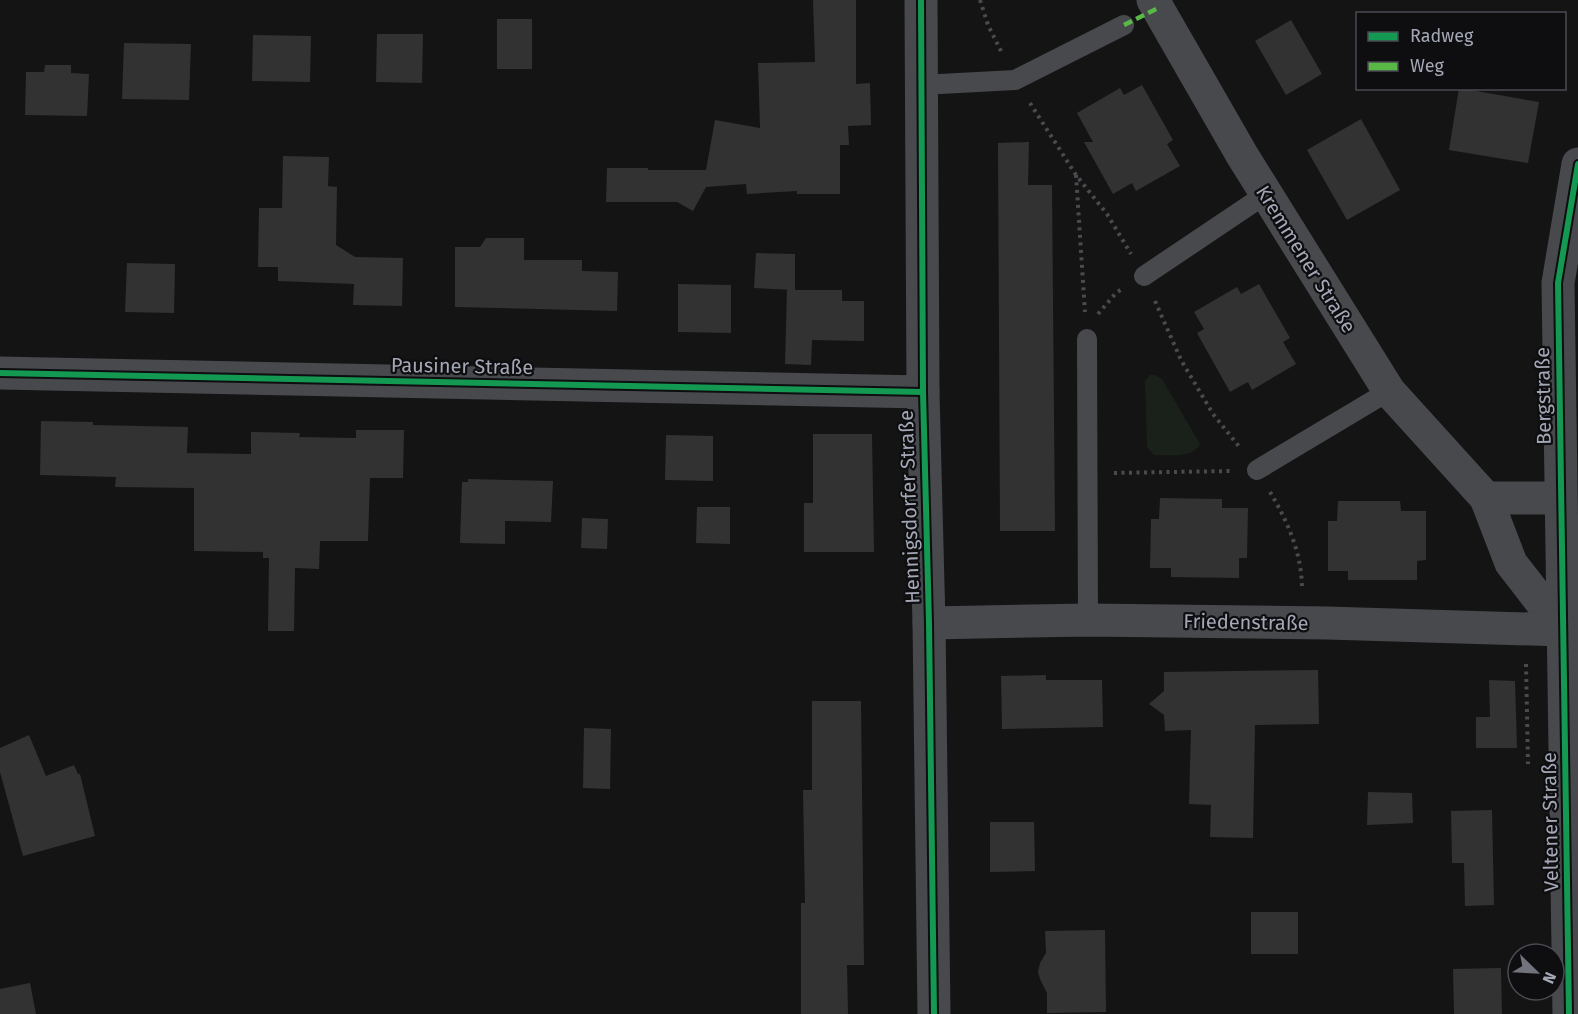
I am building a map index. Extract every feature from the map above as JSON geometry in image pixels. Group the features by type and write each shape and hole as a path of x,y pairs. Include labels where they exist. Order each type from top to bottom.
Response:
{"street":[{"name":"Hennigsdorfer Straße","path":"921,0 923,392 929,623 934,1014"},
{"name":"Kremmener Straße","path":"1153,0 1266,195 1389,391 1486,498 1511,563 1571,631"},
{"name":"Bergstraße","path":"1571,631 1560,498 1558,283 1578,164"},
{"name":"Pausiner Straße","path":"0,373 923,392"},
{"path":"1486,498 1560,498"},
{"name":"Friedenstraße","path":"929,623 1088,620 1303,623 1571,631"},
{"name":"Veltener Straße","path":"1569,1014 1571,631"}],"lane":[{"path":"921,85 1015,80 1124,25"},
{"path":"1144,276 1266,195"},
{"path":"1087,339 1088,620"},
{"path":"1257,470 1389,391"}],"path":[{"path":"980,0 988,25 1015,80 1057,148 1107,214 1144,276 1186,369 1213,414 1257,470 1284,515 1297,550 1302,582 1303,623"},
{"path":"1076,175 1087,339"},
{"path":"1087,339 1100,311 1116,293 1144,276"},
{"path":"1089,474 1257,470"}],"shaded area":[{"path":"1150,375 1162,379 1200,444 1192,452 1180,455 1154,455 1147,447 1145,381"}],"building":[{"path":"813,0 856,0 856,84 870,83 871,125 848,126 849,145 840,145 840,194 797,194 797,191 747,194 746,184 706,187 693,211 677,202 606,202 607,168 706,170 715,120 760,128 758,63 815,62"},
{"path":"497,19 532,19 532,69 497,69"},
{"path":"1291,20 1322,74 1286,95 1255,41"},
{"path":"377,34 423,34 422,83 376,82"},
{"path":"253,35 311,36 310,82 252,81"},
{"path":"124,43 191,44 189,100 122,99"},
{"path":"45,65 71,65 71,73 89,74 87,116 25,115 26,72 44,72"},
{"path":"1142,85 1173,140 1167,144 1180,166 1136,191 1132,183 1113,194 1084,142 1093,142 1077,113 1120,88 1124,95"},
{"path":"1459,90 1539,102 1528,163 1449,150"},
{"path":"1361,119 1400,190 1347,220 1307,150"},
{"path":"1029,142 1028,185 1052,185 1055,531 1000,531 998,143"},
{"path":"283,156 329,157 328,186 337,187 336,245 355,257 403,258 402,306 353,305 354,284 278,281 278,267 258,267 259,208 282,208"},
{"path":"486,238 524,238 524,260 582,260 582,271 618,272 617,311 455,307 455,247 480,247"},
{"path":"756,253 795,254 795,290 842,290 842,301 864,301 864,341 812,340 811,365 785,364 787,290 754,288"},
{"path":"127,263 175,264 174,313 125,312"},
{"path":"678,284 731,285 731,333 678,332"},
{"path":"1259,284 1290,338 1283,342 1296,364 1252,390 1248,382 1230,392 1197,333 1204,329 1194,312 1237,287 1241,294"},
{"path":"41,421 93,422 93,425 188,427 187,453 251,454 251,432 300,433 299,437 356,438 356,430 404,430 403,478 370,478 368,541 320,541 319,569 295,568 294,631 268,631 269,558 263,558 263,552 194,551 194,488 115,487 116,477 40,475"},
{"path":"813,434 872,434 874,552 804,552 804,503 813,503"},
{"path":"666,435 713,436 713,481 665,480"},
{"path":"468,479 553,481 551,522 505,521 505,544 460,543 462,482 468,482"},
{"path":"1160,498 1222,499 1222,508 1248,508 1247,558 1239,558 1239,578 1171,577 1171,568 1150,568 1151,519 1159,519"},
{"path":"1338,501 1400,501 1401,511 1426,511 1426,560 1417,561 1417,580 1348,580 1348,571 1328,571 1328,521 1337,521"},
{"path":"697,507 730,507 730,544 696,543"},
{"path":"582,518 608,519 607,549 581,548"},
{"path":"1318,670 1319,724 1255,725 1253,838 1210,837 1211,805 1189,804 1191,730 1165,731 1164,715 1149,704 1164,691 1164,672"},
{"path":"1046,675 1046,680 1102,680 1103,727 1002,729 1001,676"},
{"path":"1489,680 1515,681 1517,748 1476,748 1476,717 1490,717"},
{"path":"812,701 861,701 864,965 847,965 848,1014 801,1014 801,903 805,903 803,790 812,790"},
{"path":"584,728 611,729 610,789 583,788"},
{"path":"29,735 46,776 74,765 80,774 95,836 23,856 0,772 0,748"},
{"path":"1368,792 1412,793 1413,823 1367,825"},
{"path":"1492,810 1494,905 1465,906 1464,863 1452,863 1451,811"},
{"path":"990,822 1034,822 1035,871 990,872"},
{"path":"1251,912 1298,912 1298,954 1251,954"},
{"path":"1105,930 1106,1012 1047,1013 1047,993 1038,972 1046,953 1045,931"},
{"path":"1501,968 1502,1014 1454,1014 1453,969"},
{"path":"30,983 36,1014 0,1014 0,989"}],"marked path":[{"path":"1124,25 1158,8"}],"cycle path":[{"path":"921,0 923,392 929,623 934,1014"},
{"path":"1569,1014 1558,283 1578,164"},
{"path":"0,373 923,392"}]}
